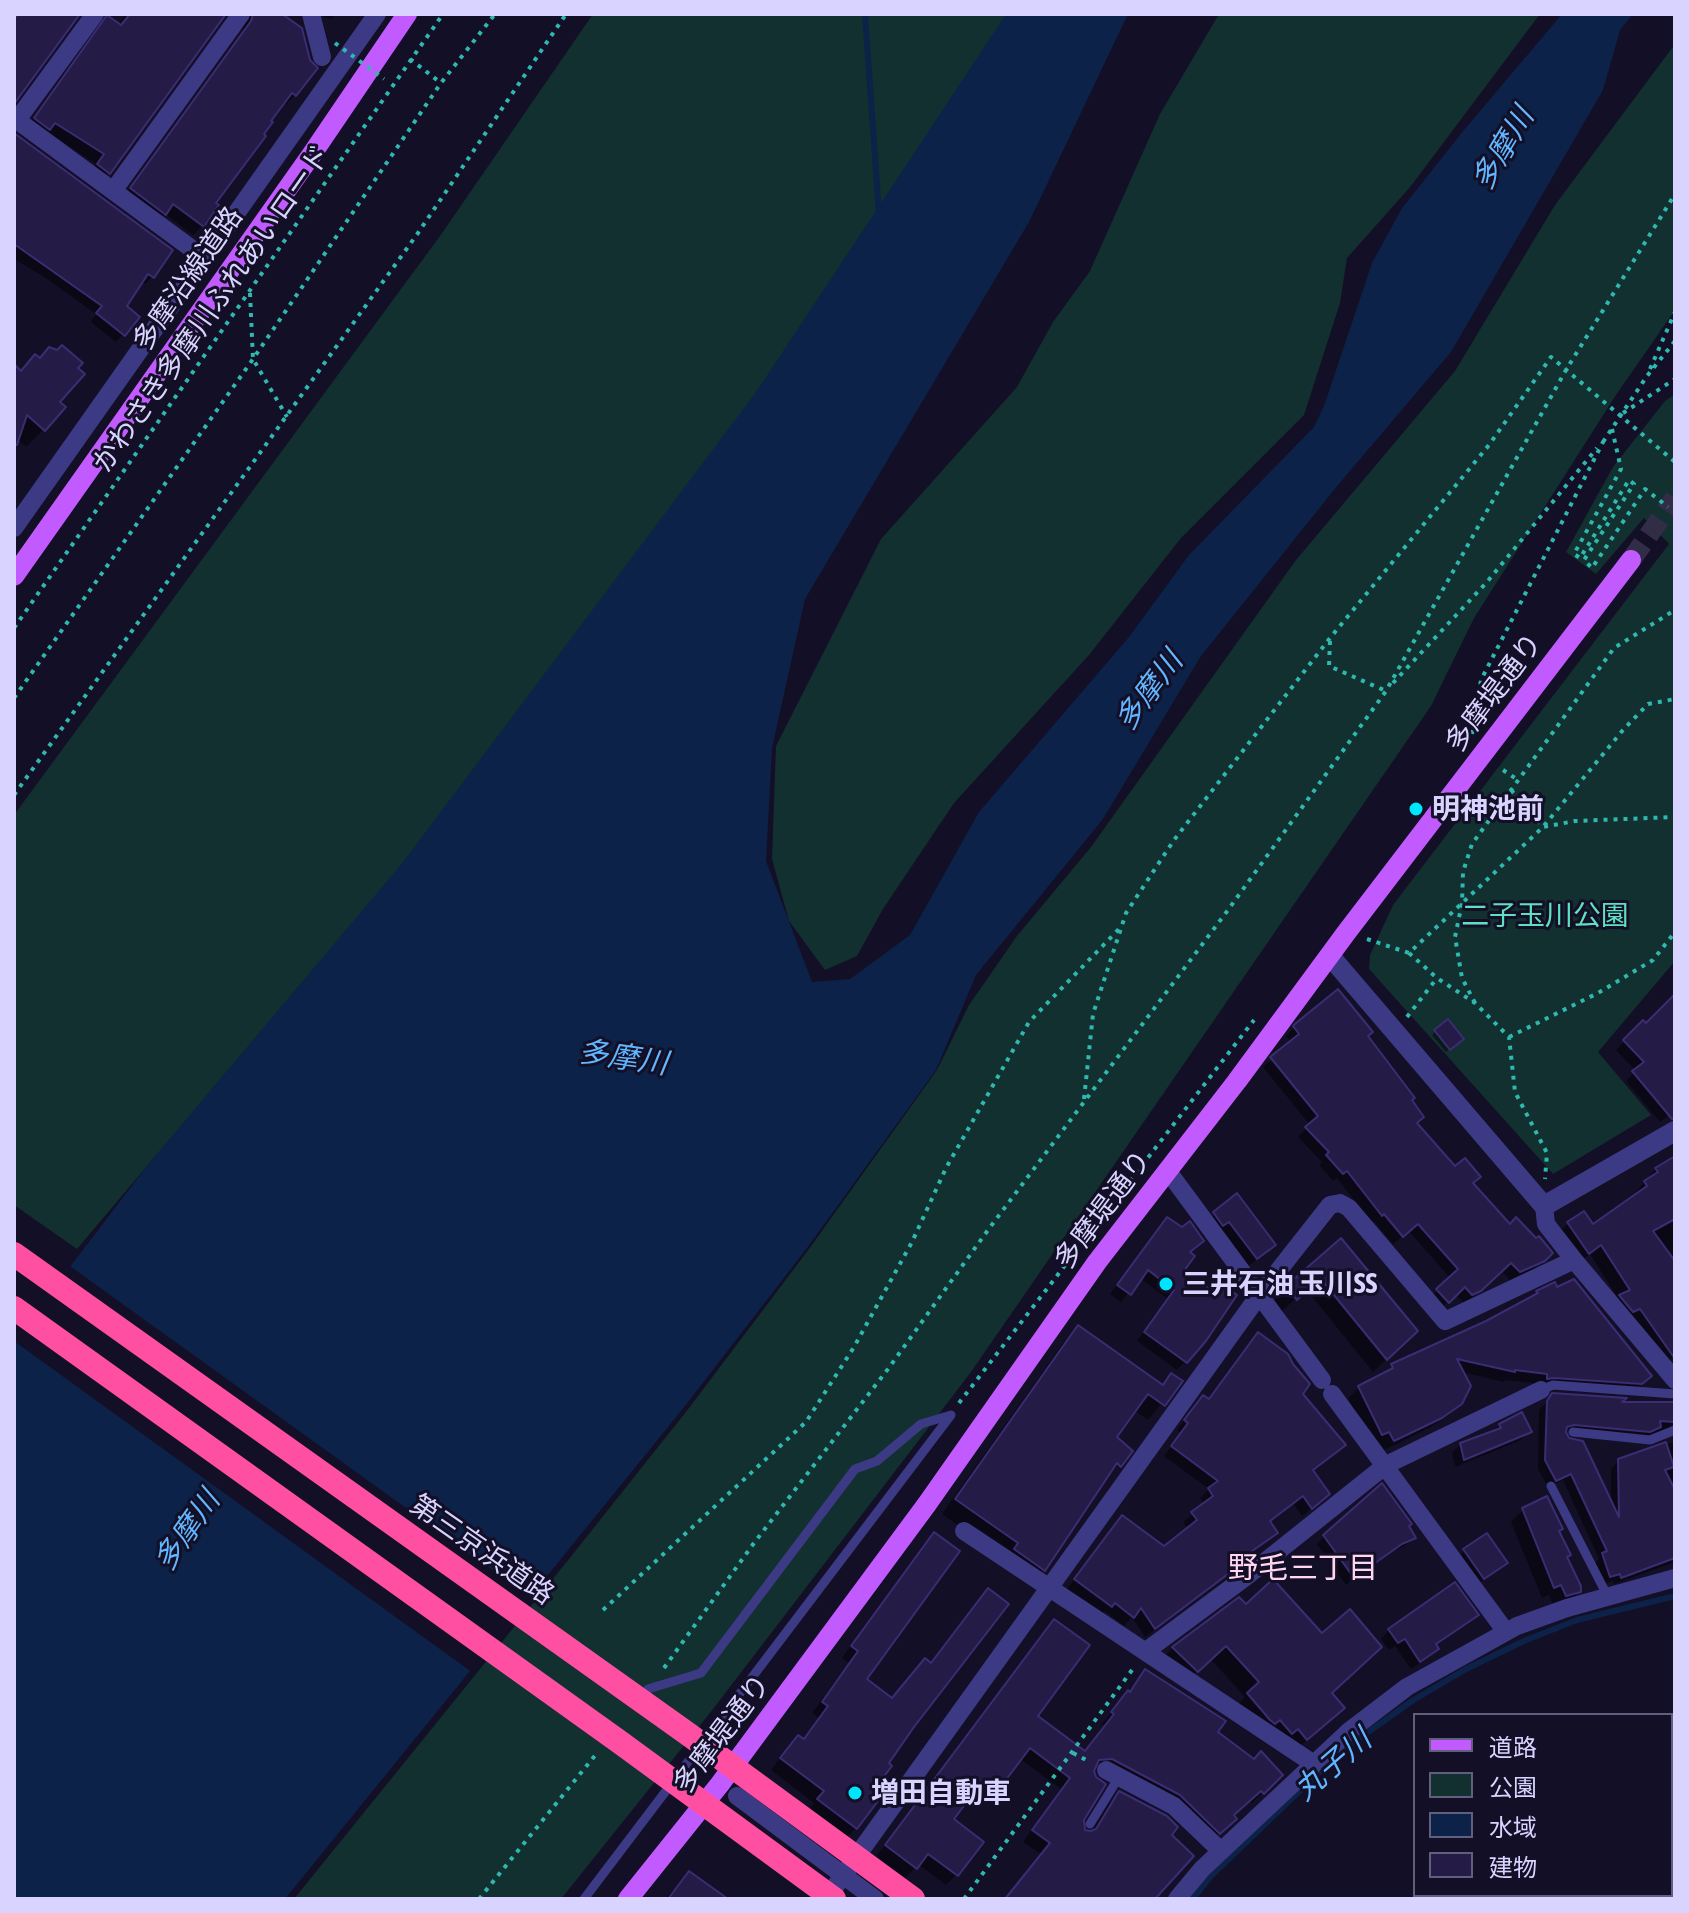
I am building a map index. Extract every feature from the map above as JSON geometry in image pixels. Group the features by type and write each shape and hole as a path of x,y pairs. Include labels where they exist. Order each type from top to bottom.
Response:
{"highway":[{"name":"第三京浜道路","path":"14,1254 675,1724 913,1899"},
{"path":"14,1308 834,1899"}],"main road":[{"name":"多摩沿線道路","path":"14,576 407,14"},
{"name":"多摩堤通り","path":"628,1899 695,1818 927,1504 1097,1262 1631,560"}],"street":[{"path":"95,14 16,119 203,257"},
{"path":"113,191 241,14"},
{"path":"311,14 328,50"},
{"path":"14,528 377,14"},
{"path":"1330,956 1544,1206 1546,1224 1675,1380"},
{"path":"1544,1206 1675,1131"},
{"path":"1167,1170 1506,1632"},
{"path":"826,1899 1260,1294 1330,1205 1340,1203 1349,1208 1445,1321 1574,1260"},
{"path":"1146,1651 1247,1576 1386,1465 1541,1390"},
{"path":"964,1531 1314,1764"},
{"path":"1177,1899 1221,1851 1348,1732 1407,1687 1517,1626 1567,1608 1675,1578"},
{"path":"1113,1773 1174,1806 1221,1851"},
{"path":"737,1796 875,1899"}],"lane":[{"path":"328,50 337,71"},
{"path":"1541,1390 1553,1385 1675,1394"},
{"path":"648,1689 701,1673 855,1469 877,1461 921,1424 951,1415"},
{"path":"584,1899 951,1415"},
{"path":"1573,1432 1650,1440 1675,1430"},
{"path":"1551,1486 1608,1597"},
{"path":"1090,1824 1113,1773"}],"path":[{"name":"かわさき多摩川ふれあいロード","path":"14,628 443,14"},
{"path":"14,698 253,359 441,83 495,14"},
{"path":"14,795 418,233 566,14"},
{"path":"328,50 384,79"},
{"path":"410,59 441,83"},
{"path":"397,60 405,66"},
{"path":"648,1689 1228,910 1386,691 1566,370 1675,194"},
{"path":"250,290 253,359 287,417"},
{"path":"1647,376 1675,312"},
{"path":"1386,691 1487,582 1603,442 1647,376 1675,341"},
{"path":"1084,1101 1093,1014 1126,913 1174,840 1330,638 1489,445 1551,357 1675,462"},
{"path":"1621,415 1675,379"},
{"path":"1612,429 1621,469 1574,554 1580,558 1629,480 1634,484 1584,560 1592,568 1645,489 1668,507"},
{"path":"1467,744 1472,736 1481,680 1603,442"},
{"path":"1475,1003 1462,978 1455,937 1462,903 1463,872 1472,844 1614,648 1675,610"},
{"path":"1330,638 1329,666 1386,691"},
{"path":"1409,953 1543,827 1648,704 1675,699"},
{"path":"1503,770 1518,780"},
{"path":"1511,790 1543,827"},
{"path":"1543,827 1575,821 1675,817"},
{"path":"603,1610 806,1422 854,1347 912,1242 946,1168 1029,1022 1121,927"},
{"path":"1509,1037 1598,993 1653,960 1675,932"},
{"path":"1346,933 1409,953 1437,978 1475,1003 1509,1037 1515,1092 1547,1153 1544,1206"},
{"path":"1396,1031 1437,978"},
{"path":"951,1415 1256,1018"},
{"path":"964,1899 1146,1651"},
{"path":"479,1899 599,1750"}],"green space":[{"path":"593,14 1008,14 759,391 405,861 77,1249 14,1205 14,815 440,236"},
{"path":"1219,14 1540,14 1411,186 1347,258 1340,303 1304,415 1181,538 1089,655 954,803 883,909 857,956 825,970 789,921 772,859 776,746 881,539 1017,387 1053,322 1090,271 1160,114"},
{"path":"1675,44 1675,310 1616,395 1474,618 1431,706 971,1372 710,1713 561,1899 294,1899 689,1408 809,1249 937,1070 969,1005 1017,936 1091,847 1296,560 1455,371 1555,205"},
{"name":"二子玉川公園","path":"1675,394 1675,961 1598,1052 1651,1115 1553,1174 1369,969 1370,955 1393,905 1669,544 1644,518 1596,574 1566,552 1613,467 1665,401"}],"water":[{"name":"多摩川","path":"1006,14 1128,14 1029,222 805,599 772,748 766,861 812,982 850,979 910,935 979,812 1129,637 1189,555 1314,427 1372,263 1402,208 1562,14 1633,14 1620,30 1603,90 1451,352 1338,485 1201,656 1103,819 976,975 936,1070 807,1248 685,1406 285,1899 14,1899 14,1340 147,1166 403,862 756,392"}],"pier":[{"path":"67,1264 534,1600 473,1673 14,1341 14,1333"}],"building":[{"path":"18,14 80,14 14,104 14,19"},
{"path":"130,14 226,14 110,174 97,164 104,154 55,123 50,130 34,118 107,15 121,25"},
{"path":"253,14 282,14 302,28 310,60 318,68 296,96 292,93 271,121 264,134 266,136 216,203 219,205 204,227 173,204 166,215 130,188 251,21"},
{"path":"14,133 173,250 154,278 148,274 127,306 140,317 125,336 96,313 102,306 14,244"},
{"path":"62,345 83,363 78,368 85,374 60,402 66,407 45,431 27,415 17,445 14,445 14,364 21,371 35,354 40,358 49,347 57,350"},
{"path":"1338,989 1373,1032 1368,1036 1415,1098 1412,1100 1424,1117 1417,1123 1455,1166 1465,1158 1481,1177 1473,1183 1510,1224 1516,1217 1536,1238 1539,1236 1553,1253 1545,1261 1520,1272 1511,1263 1481,1291 1472,1295 1465,1287 1449,1303 1436,1289 1458,1269 1418,1224 1403,1237 1384,1214 1382,1216 1347,1171 1343,1174 1326,1155 1329,1152 1305,1127 1318,1116 1270,1057 1299,1034 1293,1026 1296,1023"},
{"path":"1675,994 1675,1118 1672,1119 1632,1071 1644,1062 1623,1040 1643,1020 1646,1023"},
{"path":"1448,1019 1464,1039 1450,1050 1434,1030"},
{"path":"1675,1156 1675,1219 1653,1231 1675,1261 1675,1359 1640,1309 1633,1312 1619,1295 1630,1290 1601,1245 1589,1254 1567,1222 1584,1211 1593,1224 1647,1186 1644,1181 1658,1172 1655,1168"},
{"path":"1237,1193 1276,1245 1257,1259 1229,1222 1223,1226 1213,1212"},
{"path":"1167,1217 1182,1227 1190,1221 1204,1241 1190,1252 1195,1256 1184,1271 1211,1290 1217,1281 1237,1295 1187,1363 1144,1332 1174,1290 1148,1270 1131,1295 1117,1285"},
{"path":"1341,1238 1418,1331 1387,1360 1320,1278 1297,1300 1285,1287"},
{"path":"1574,1279 1652,1376 1642,1384 1547,1379 1547,1374 1515,1372 1457,1359 1471,1386 1462,1404 1442,1418 1394,1441 1389,1432 1382,1435 1358,1386 1393,1368 1391,1364 1486,1321 1538,1293 1536,1291 1555,1282 1557,1287"},
{"path":"1078,1325 1163,1385 1171,1373 1183,1381 1165,1406 1148,1394 1117,1437 1133,1451 1121,1467 1117,1463 1045,1571 1014,1549 1018,1543 955,1499"},
{"path":"1258,1332 1288,1354 1310,1384 1303,1394 1346,1445 1313,1470 1330,1494 1312,1509 1303,1496 1270,1521 1278,1533 1155,1629 1141,1608 1134,1618 1115,1603 1112,1607 1074,1579 1122,1515 1164,1546 1197,1520 1191,1512 1213,1496 1208,1488 1218,1481 1171,1446 1188,1423 1184,1420 1203,1395 1209,1399"},
{"path":"1552,1393 1627,1398 1622,1402 1674,1402 1675,1422 1660,1421 1661,1427 1650,1432 1574,1425 1567,1427 1566,1432 1569,1438 1583,1441 1619,1517 1618,1459 1666,1442 1674,1467 1665,1470 1675,1490 1675,1558 1621,1578 1620,1574 1610,1577 1602,1553 1607,1551 1571,1474 1556,1481 1545,1460 1547,1401"},
{"path":"1522,1412 1532,1432 1464,1460 1460,1443 1501,1428 1499,1424"},
{"path":"1382,1483 1412,1524 1409,1526 1416,1538 1402,1544 1354,1578 1323,1535"},
{"path":"1547,1496 1563,1529 1559,1531 1571,1555 1567,1557 1581,1592 1566,1596 1561,1585 1554,1588 1522,1508"},
{"path":"934,1532 960,1551 867,1679 892,1698 925,1658 931,1663 988,1588 1009,1604 889,1763 892,1766 882,1779 890,1785 857,1829 817,1799 824,1791 780,1758 798,1735 804,1739 828,1706 822,1702 858,1651 851,1646"},
{"path":"1487,1533 1508,1563 1484,1579 1463,1549"},
{"path":"1273,1579 1322,1633 1350,1609 1382,1647 1332,1693 1345,1708 1307,1740 1298,1729 1292,1734 1280,1720 1275,1724 1270,1720 1247,1693 1259,1682 1226,1646 1198,1672 1172,1647 1239,1597 1246,1604"},
{"path":"1455,1582 1479,1615 1436,1644 1439,1649 1420,1662 1405,1639 1398,1643 1388,1629"},
{"path":"1054,1619 1090,1645 1038,1716 1085,1751 1145,1669 1226,1721 1218,1732 1254,1759 1261,1751 1283,1775 1264,1794 1261,1791 1234,1815 1237,1819 1220,1834 1180,1795 1112,1759 1099,1760 1094,1771 1096,1777 1106,1784 1084,1820 1085,1830 1096,1829 1119,1791 1167,1816 1178,1827 1172,1835 1194,1856 1155,1899 1005,1899 1050,1843 1032,1830 1070,1778 1030,1748 993,1797 979,1786 954,1819 984,1842 958,1876 928,1854 917,1869 885,1845"},
{"path":"689,1871 728,1899 668,1899"}],"waterway":[{"path":"865,14 879,214"},
{"name":"丸子川","path":"1193,1899 1211,1876 1340,1752 1412,1701 1466,1669 1524,1641 1577,1620 1675,1596"}],"tunnel":[{"path":"1631,560 1675,498"}],"place":[{"name":"明神池前","path":"1416,809"},
{"name":"三井石油 玉川SS","path":"1166,1284"},
{"name":"増田自動車","path":"855,1793"}],"district":[{"name":"野毛三丁目","path":"1303,1569"}]}
